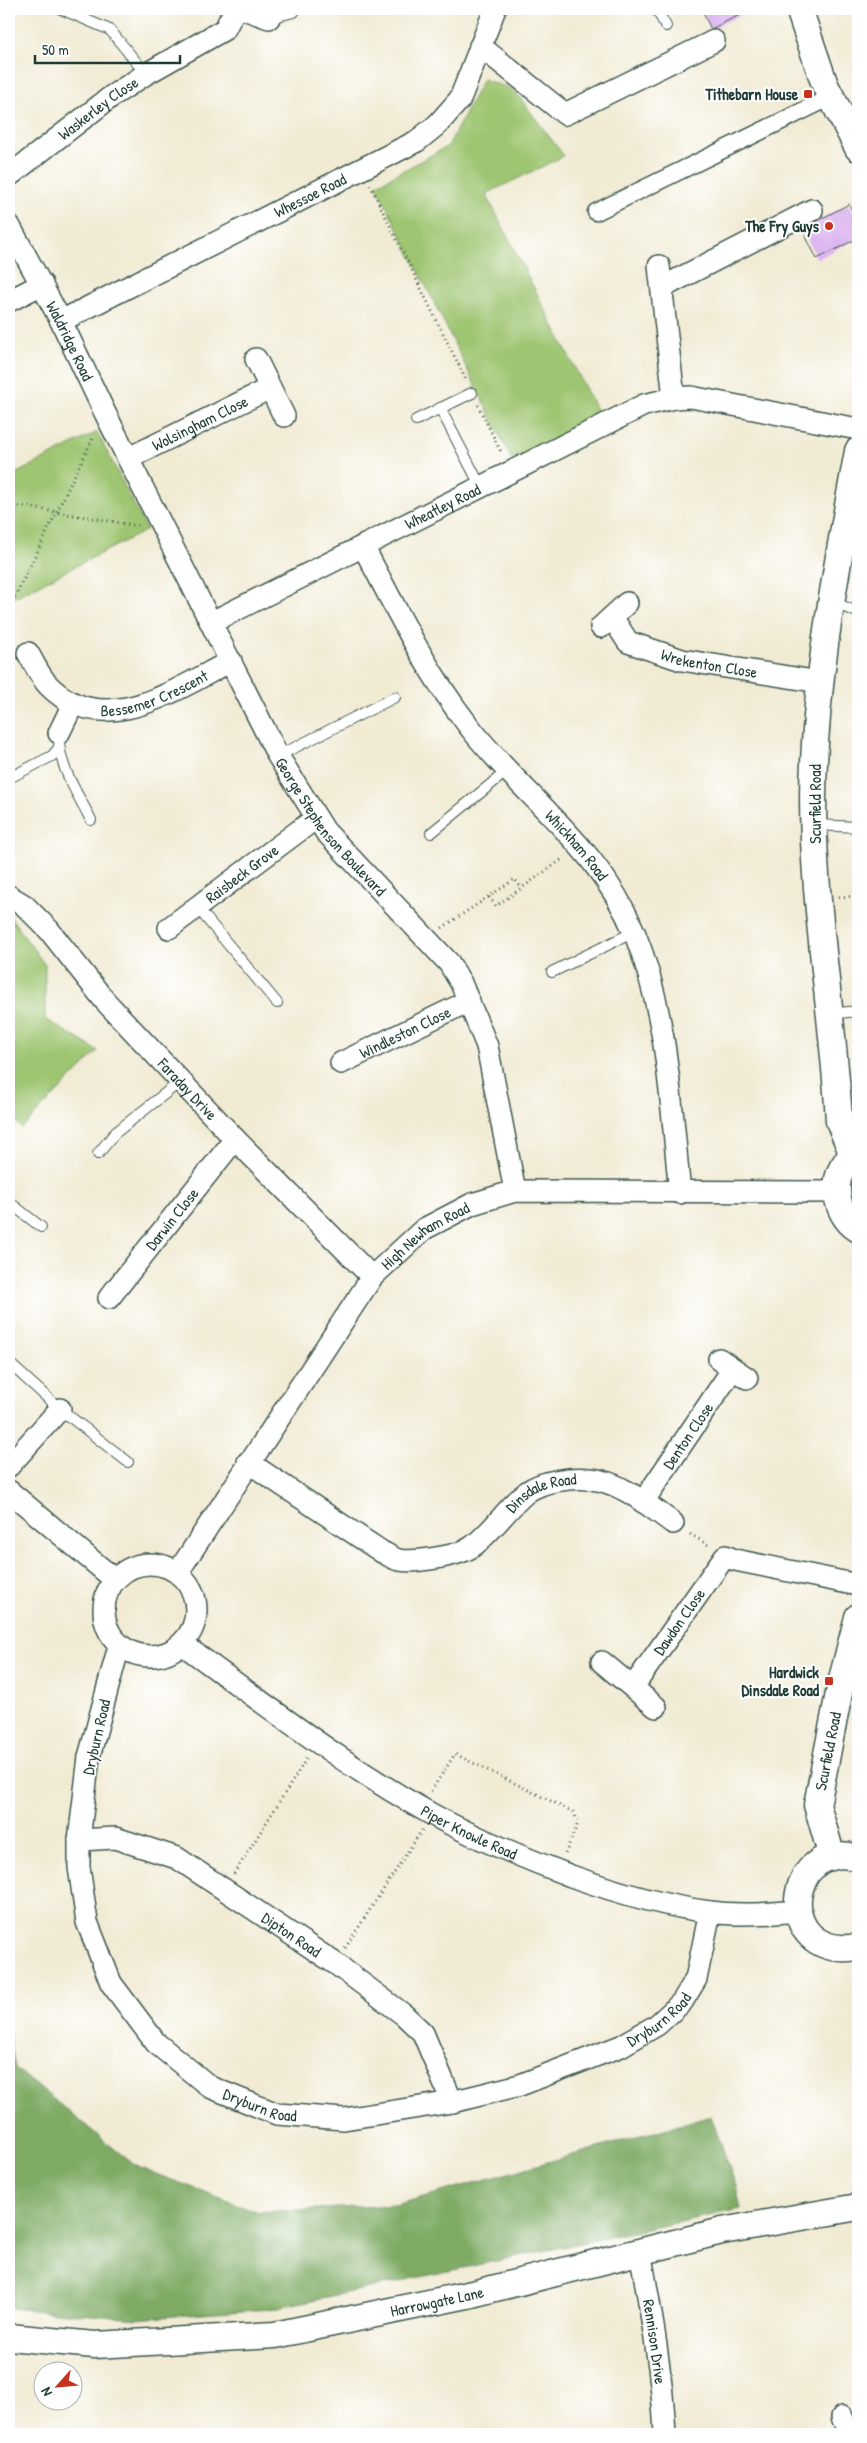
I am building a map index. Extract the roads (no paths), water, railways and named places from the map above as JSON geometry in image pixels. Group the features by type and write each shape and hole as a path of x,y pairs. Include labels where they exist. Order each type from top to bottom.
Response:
{"street":[{"name":"Waskerley Close","path":"9,176 112,96 146,74 225,29 236,9"},
{"path":"244,9 270,18"},
{"name":"Whessoe Road","path":"61,321 417,141 438,124 460,99 495,9"},
{"path":"799,9 812,50 831,97 858,148"},
{"path":"480,46 565,114 714,40"},
{"path":"596,212 831,97"},
{"path":"663,287 783,232 812,210"},
{"name":"Waldridge Road","path":"9,225 42,284 129,458"},
{"path":"659,266 663,287 674,398"},
{"path":"9,301 42,284"},
{"path":"256,360 284,416"},
{"name":"Wolsingham Close","path":"129,458 270,388"},
{"name":"Wheatley Road","path":"212,622 644,405 674,398 691,397 858,428"},
{"name":"Scurfield Road","path":"836,1192 845,1163 856,1154 839,1122 816,871 814,766 820,682 830,602 858,451"},
{"name":"George Stephenson Boulevard","path":"129,458 278,756 316,818 325,831 449,963 461,983 487,1046 515,1191"},
{"name":"Whickham Road","path":"363,546 426,666 469,726 508,770 582,846 609,884 634,932 650,978 664,1036 680,1193"},
{"name":"Wrekenton Close","path":"627,603 606,622 628,642 682,660 820,682"},
{"name":"Bessemer Crescent","path":"28,653 48,685 73,704 109,712 144,705 231,661"},
{"path":"58,741 73,704"},
{"name":"Raisbeck Grove","path":"169,928 316,818"},
{"name":"Faraday Drive","path":"9,896 24,905 49,930 105,1001 235,1139 372,1277"},
{"name":"Windleston Close","path":"341,1063 469,1001"},
{"name":"Darwin Close","path":"109,1298 235,1139"},
{"name":"High Newham Road","path":"178,1572 248,1462 372,1277 424,1229 466,1207 515,1191 836,1192"},
{"path":"836,1192 840,1211 858,1229"},
{"name":"Denton Close","path":"643,1502 733,1369"},
{"path":"9,1466 60,1409"},
{"name":"Dinsdale Road","path":"248,1462 382,1552 399,1560 441,1558 472,1547 528,1491 546,1484 567,1480 591,1479 613,1486 643,1502 673,1523"},
{"path":"9,1491 114,1579"},
{"name":"Dawdon Close","path":"633,1687 726,1556 736,1560 858,1585"},
{"path":"143,1564 163,1565 178,1572 192,1590 196,1605 195,1622 182,1644 169,1653 153,1657 133,1654 119,1646 109,1633 102,1610 105,1594 114,1579 127,1568 143,1564"},
{"name":"Scurfield Road","path":"832,1857 817,1805 841,1683 858,1617"},
{"name":"Piper Knowle Road","path":"182,1644 317,1742 426,1811 557,1870 623,1894 710,1912 751,1915 797,1911"},
{"name":"Dryburn Road","path":"119,1646 89,1757 79,1840 79,1867 87,1922 111,1983 156,2043 210,2087 277,2114 344,2119 452,2102 520,2085 622,2046 657,2025 682,2002 696,1979 710,1912"},
{"path":"602,1662 656,1707"},
{"name":"Dipton Road","path":"79,1840 115,1838 177,1858 336,1964 404,2015 423,2034 452,2102"},
{"path":"858,1858 832,1857 816,1864 804,1877 797,1894 797,1911 803,1926 813,1938 827,1946 843,1949 858,1947"},
{"name":"Harrowgate Lane","path":"9,2337 95,2345 275,2335 472,2294 722,2230 858,2207"},
{"name":"Rennison Drive","path":"640,2251 655,2332 662,2388 665,2434"}],"lane":[{"path":"61,9 110,30 146,74"},
{"path":"270,18 294,12 295,9"},
{"path":"656,9 666,26"},
{"path":"416,420 472,393"},
{"path":"440,408 481,487"},
{"path":"830,602 858,612"},
{"path":"278,756 395,697"},
{"path":"9,778 52,756 58,741"},
{"path":"58,741 91,820"},
{"path":"431,833 508,770"},
{"path":"815,825 858,827"},
{"path":"197,907 277,1003"},
{"path":"552,972 634,932"},
{"path":"829,1014 858,1011"},
{"path":"98,1154 115,1133 181,1081"},
{"path":"9,1202 41,1227"},
{"path":"9,1363 60,1409 128,1462"}],"place":[{"name":"Tithebarn House","path":"808,94"},
{"name":"The Fry Guys","path":"829,226"},
{"name":"Hardwick Dinsdale Road","path":"829,1681"}]}
